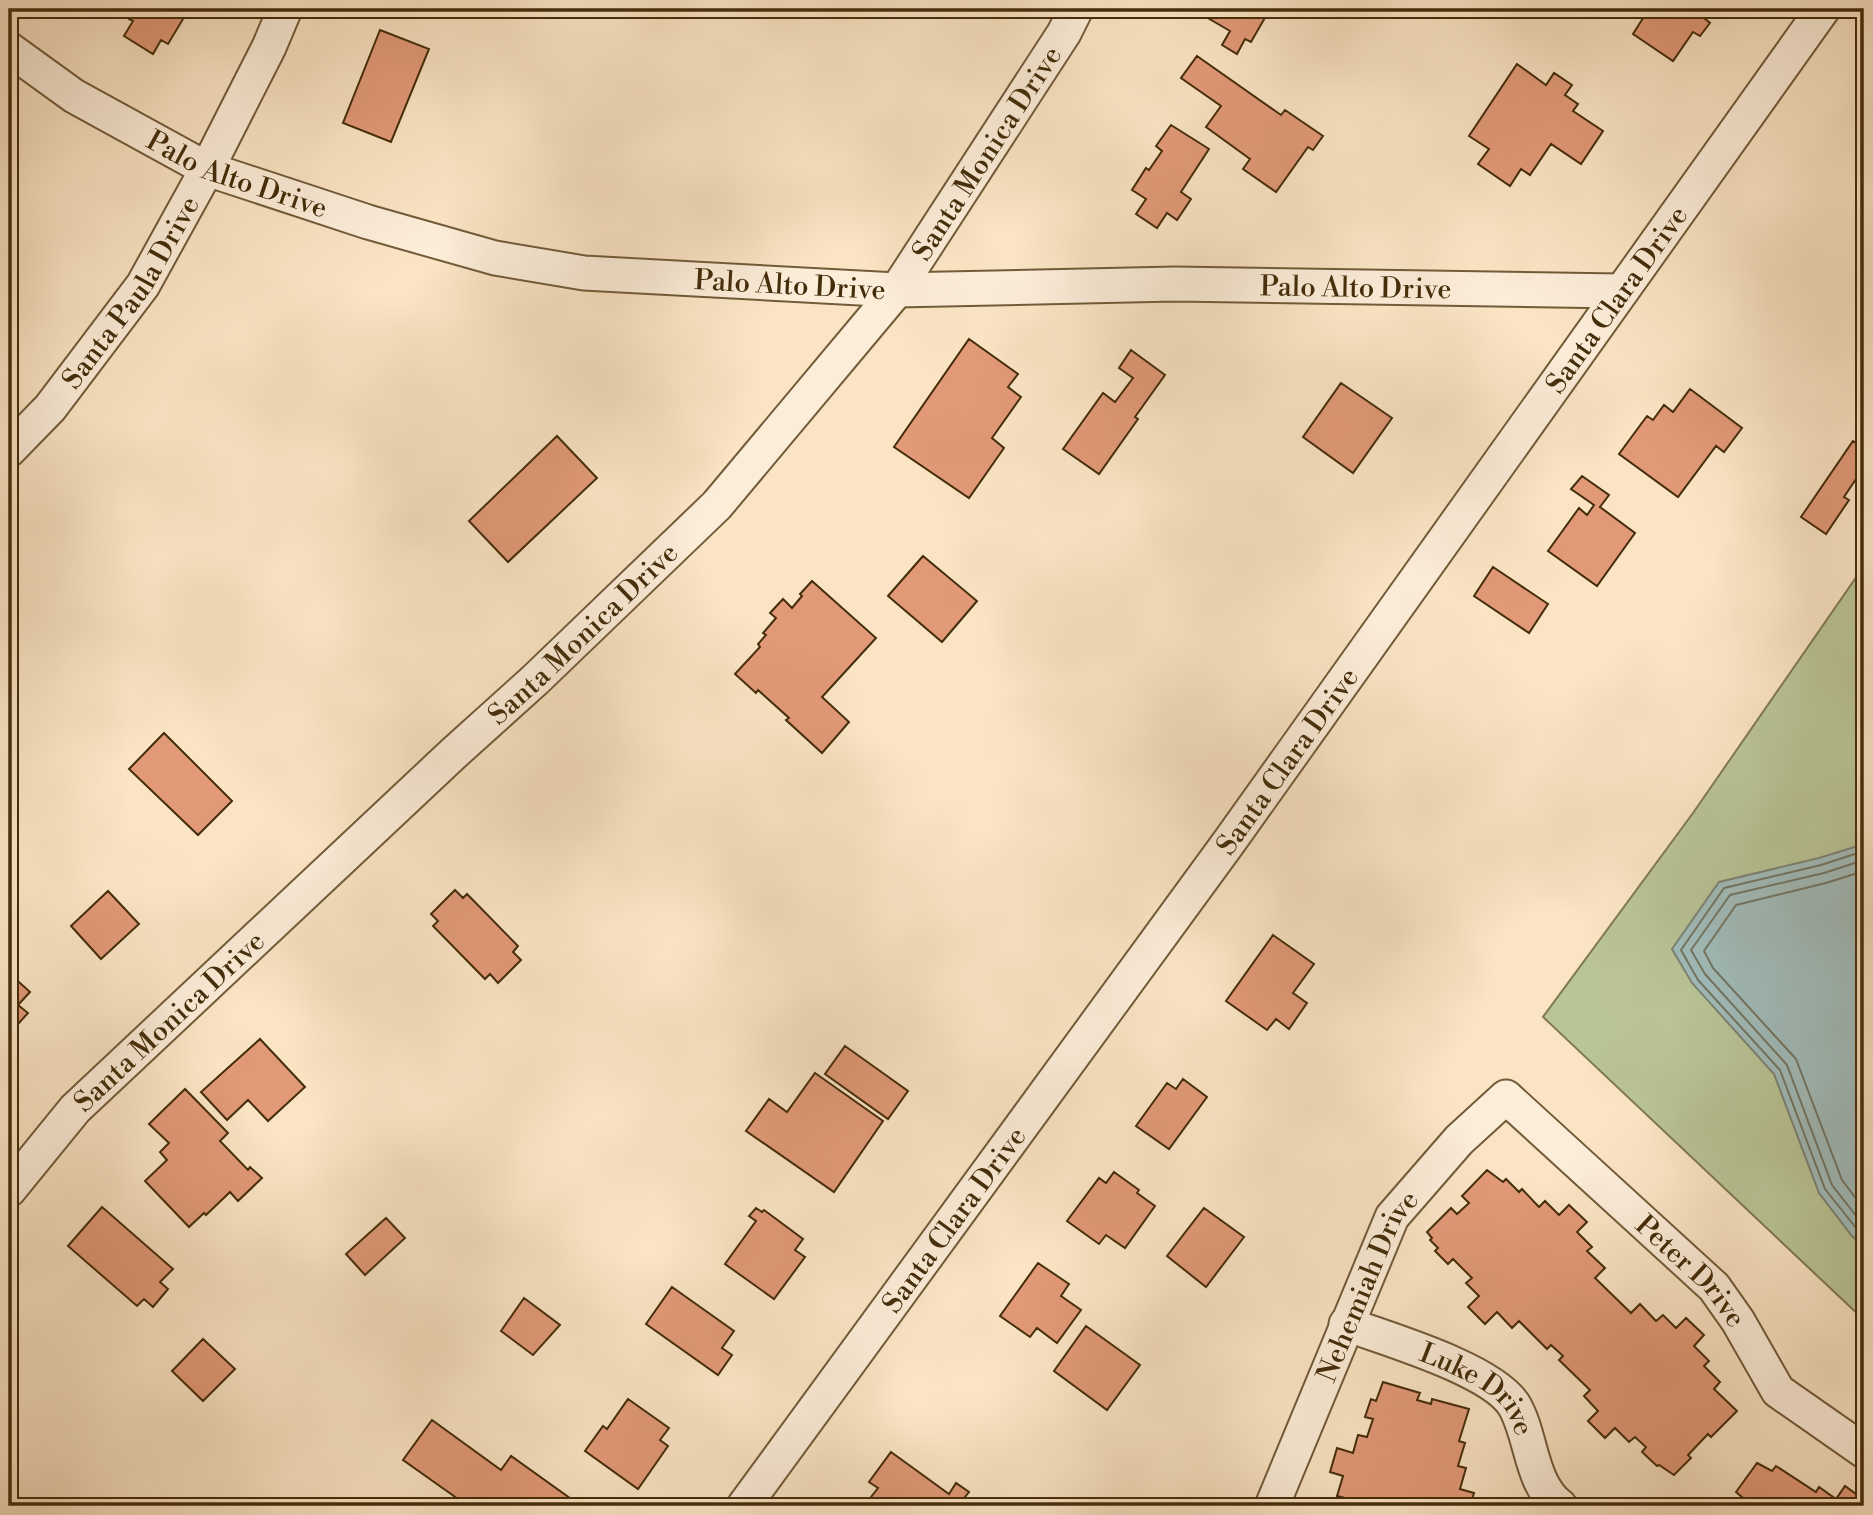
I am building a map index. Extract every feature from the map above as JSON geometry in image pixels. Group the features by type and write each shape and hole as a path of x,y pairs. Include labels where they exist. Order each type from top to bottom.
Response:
{"street":[{"name":"Santa Paula Drive","path":"9,450 50,408 143,285 207,169 269,47 285,9"},
{"name":"Santa Monica Drive","path":"9,1189 75,1109 454,752 535,680 717,505 897,290 1064,33 1076,9"},
{"name":"Santa Clara Drive","path":"744,1506 1229,842 1823,9"},
{"name":"Palo Alto Drive","path":"9,49 74,96 207,169 368,222 495,258 584,273 897,290 1175,284 1620,291"},
{"name":"Nehemiah Drive","path":"1272,1506 1392,1217 1459,1140 1506,1097"},
{"name":"Peter Drive","path":"1506,1097 1714,1287 1738,1321 1778,1391 1864,1451"},
{"name":"Luke Drive","path":"1346,1324 1463,1368 1497,1389 1512,1402 1523,1423 1534,1469 1560,1506"}],"green space":[{"path":"1864,566 1864,1320 1543,1017 1693,813"}],"water":[{"path":"1864,844 1864,1247 1852,1236 1819,1193 1774,1074 1692,983 1672,949 1719,882 1819,858"}],"building":[{"path":"135,9 189,9 168,44 161,40 153,54 124,36 133,21 129,19"},
{"path":"1205,9 1270,9 1251,42 1245,39 1237,54 1222,45 1230,31 1201,14"},
{"path":"1636,9 1709,9 1703,17 1710,23 1700,36 1693,32 1673,61 1633,34 1645,15"},
{"path":"380,30 429,49 391,142 343,123"},
{"path":"1197,56 1281,115 1285,110 1323,136 1313,150 1308,147 1276,192 1243,169 1250,159 1206,127 1221,106 1181,78"},
{"path":"1517,64 1546,85 1554,73 1572,85 1565,95 1578,104 1573,111 1603,131 1581,164 1551,144 1530,175 1521,169 1510,186 1478,164 1489,149 1469,136"},
{"path":"1171,125 1209,149 1181,192 1191,199 1177,220 1167,213 1157,228 1136,214 1146,199 1132,190 1146,168 1149,170 1162,151 1156,146"},
{"path":"969,339 1018,374 1008,387 1021,397 992,438 1004,448 969,498 894,447"},
{"path":"1131,350 1165,375 1099,474 1063,449 1103,393 1115,402 1133,378 1119,368"},
{"path":"1341,383 1392,418 1353,473 1303,437"},
{"path":"1690,389 1742,428 1724,452 1716,446 1678,497 1619,454 1647,416 1653,420 1664,405 1673,412"},
{"path":"557,436 597,478 508,562 469,521"},
{"path":"1853,441 1864,449 1864,467 1844,497 1849,500 1826,534 1801,517"},
{"path":"1582,476 1609,495 1600,507 1635,533 1597,586 1548,551 1579,508 1587,515 1594,505 1571,489"},
{"path":"923,556 977,601 942,642 888,596"},
{"path":"1493,567 1548,604 1529,633 1474,596"},
{"path":"812,581 876,638 822,697 849,722 822,753 786,720 789,718 758,690 756,693 735,674 760,647 758,644 766,635 763,633 776,618 770,613 783,599 792,608"},
{"path":"164,733 232,801 198,835 129,769"},
{"path":"455,890 463,898 467,894 518,946 513,952 521,960 498,983 490,974 485,979 433,926 438,921 431,914"},
{"path":"108,891 139,924 101,959 71,926"},
{"path":"1273,935 1314,964 1293,993 1307,1003 1289,1029 1276,1019 1267,1030 1226,1001"},
{"path":"9,973 30,992 18,1005 28,1013 9,1034"},
{"path":"260,1039 305,1087 268,1121 248,1100 227,1120 201,1092"},
{"path":"845,1046 908,1091 888,1119 825,1074"},
{"path":"815,1073 883,1121 834,1192 746,1131 769,1099 787,1112"},
{"path":"1183,1079 1207,1097 1169,1149 1136,1126 1167,1083 1176,1089"},
{"path":"185,1089 228,1133 220,1141 248,1170 250,1167 262,1178 238,1201 230,1192 189,1227 145,1181 167,1160 160,1152 169,1143 149,1124"},
{"path":"1487,1170 1503,1182 1506,1179 1519,1192 1522,1189 1539,1207 1545,1201 1559,1215 1569,1205 1587,1222 1577,1232 1592,1247 1587,1251 1605,1268 1595,1278 1631,1313 1640,1304 1656,1321 1663,1315 1676,1328 1686,1318 1704,1335 1694,1346 1709,1361 1704,1366 1720,1382 1714,1389 1737,1411 1711,1437 1708,1434 1688,1455 1691,1458 1674,1475 1657,1466 1642,1452 1646,1447 1635,1437 1629,1442 1615,1428 1605,1438 1588,1421 1598,1411 1584,1396 1590,1390 1559,1360 1563,1356 1551,1345 1547,1349 1519,1321 1512,1328 1497,1312 1485,1324 1468,1307 1479,1296 1466,1283 1472,1278 1453,1259 1448,1264 1435,1251 1438,1248 1427,1232 1451,1208 1457,1214 1469,1203 1462,1196"},
{"path":"1114,1172 1139,1190 1137,1193 1155,1206 1125,1248 1106,1235 1099,1244 1067,1221 1099,1178 1106,1183"},
{"path":"102,1207 173,1269 160,1282 168,1289 153,1307 144,1299 137,1306 68,1246"},
{"path":"756,1208 762,1212 764,1210 803,1239 795,1250 805,1257 774,1299 725,1264 756,1221 749,1216"},
{"path":"1204,1208 1244,1237 1206,1287 1167,1256"},
{"path":"386,1218 405,1238 365,1275 346,1254"},
{"path":"1038,1263 1069,1284 1061,1296 1081,1310 1057,1343 1037,1328 1030,1337 1000,1316"},
{"path":"672,1287 734,1331 722,1348 732,1355 718,1375 646,1324"},
{"path":"524,1298 560,1325 533,1355 501,1331"},
{"path":"1086,1326 1140,1365 1107,1410 1054,1371"},
{"path":"203,1339 235,1369 203,1401 172,1371"},
{"path":"1383,1382 1420,1393 1417,1400 1431,1404 1432,1399 1469,1409 1459,1441 1465,1443 1458,1466 1466,1468 1460,1489 1474,1493 1470,1506 1342,1506 1345,1498 1337,1496 1343,1476 1330,1472 1337,1448 1353,1453 1358,1435 1367,1437 1373,1419 1365,1417 1371,1399 1376,1401"},
{"path":"628,1399 669,1428 660,1440 668,1446 638,1489 585,1451 603,1426 607,1429"},
{"path":"432,1420 501,1470 511,1456 581,1506 468,1506 403,1460"},
{"path":"891,1452 949,1494 956,1483 969,1492 961,1502 967,1506 864,1506 878,1488 869,1482"},
{"path":"1757,1463 1772,1471 1776,1466 1816,1492 1819,1487 1836,1499 1845,1486 1864,1500 1860,1506 1737,1506 1743,1498 1736,1492"}]}
